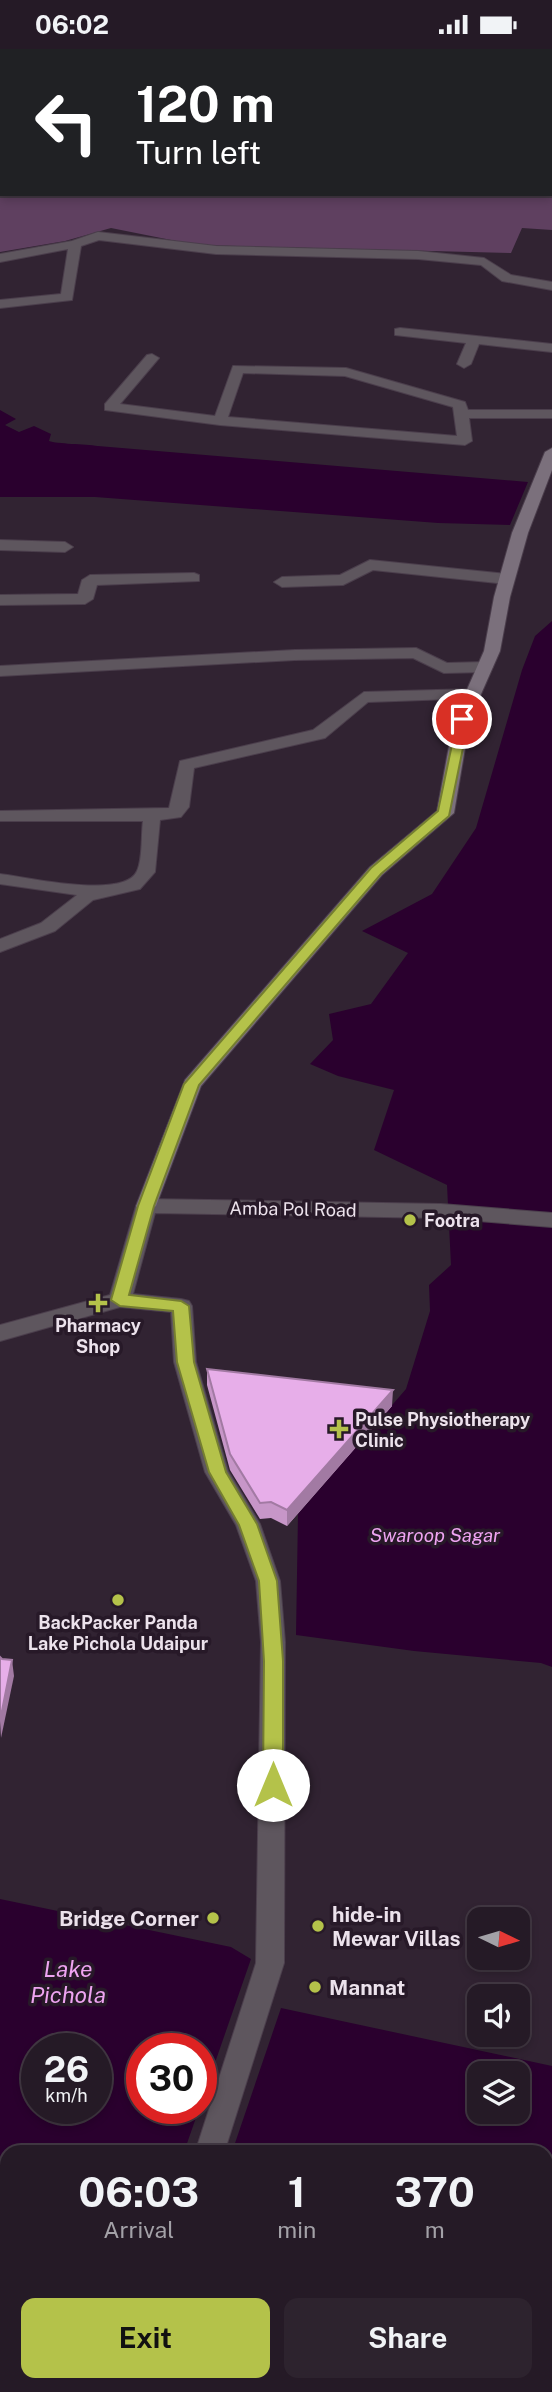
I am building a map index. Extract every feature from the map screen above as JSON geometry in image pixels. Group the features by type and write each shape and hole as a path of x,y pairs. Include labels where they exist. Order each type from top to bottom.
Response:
{"street":[{"path":"0,258 75,244 98,236 216,250 418,255 484,261 507,278 552,286"},
{"path":"0,304 66,297 75,244"},
{"path":"400,332 552,348"},
{"path":"464,364 474,339"},
{"path":"152,358 110,407 220,421 465,441 460,405 346,372 238,369 220,421"},
{"path":"461,414 552,414"},
{"path":"120,1300 146,1206 192,1084 376,871 444,813 462,719 492,651 520,533 552,452"},
{"path":"0,545 65,547"},
{"path":"282,582 344,580 370,565 507,579"},
{"path":"0,600 85,599 90,580 194,578"},
{"path":"0,671 295,655 416,653 444,668 485,667"},
{"path":"0,816 152,816 175,813 180,807 186,765 319,734 365,697 473,694"},
{"path":"0,946 48,927 80,900 96,893 134,885 142,879 146,872 152,816"},
{"path":"0,879 96,893"},
{"name":"Amba Pol Road","path":"146,1206 441,1211 552,1220"},
{"path":"0,1333 120,1300 181,1306 185,1362 218,1472 248,1524 268,1581 274,1679 272,1944 259,2005 212,2145"}],"shaded area":[{"path":"0,196 552,196 552,230 522,228 511,253 196,245 111,228 65,241 0,252"}],"water":[{"path":"0,410 16,419 5,425 19,432 34,426 51,434 49,441 58,443 528,482 510,525 438,523 95,497 0,497"},
{"name":"Swaroop Sagar","path":"552,621 552,1667 541,1663 414,1651 296,1635 298,1514 406,1389 430,1311 429,1285 451,1265 447,1185 374,1150 394,1090 338,1076 310,1064 333,1040 329,1014 371,1004 408,953 362,931 432,894 476,828 522,670 535,636"},
{"name":"Lake Pichola","path":"0,1899 231,1947 251,1959 217,2057 217,2033 126,2033 126,2124 194,2124 186,2145 0,2145"},
{"path":"281,2008 529,2061 467,2061 467,2124 530,2124 530,2061 552,2066 552,2145 234,2145"}],"building":[{"path":"207,1369 393,1390 287,1510 271,1502 260,1503 230,1454"},
{"path":"0,1657 12,1660 0,1721"}],"place":[{"name":"Footra","path":"410,1220"},
{"name":"Pharmacy Shop","path":"98,1303"},
{"name":"Pulse Physiotherapy Clinic","path":"339,1429"},
{"name":"BackPacker Panda Lake Pichola Udaipur","path":"118,1600"},
{"name":"Bridge Corner","path":"213,1918"},
{"name":"hide-in Mewar Villas","path":"318,1926"},
{"name":"Mannat","path":"315,1987"}],"route":[{"path":"273,1785 274,1661 268,1581 248,1524 218,1472 185,1362 181,1306 120,1300 146,1206 192,1084 310,944 376,871 444,813 462,719"}]}
